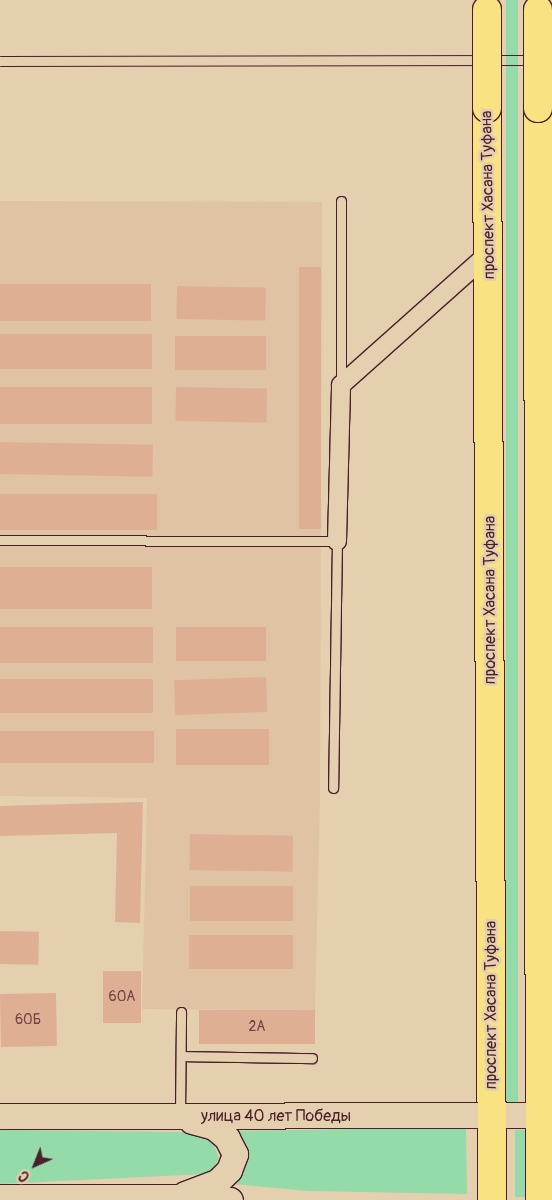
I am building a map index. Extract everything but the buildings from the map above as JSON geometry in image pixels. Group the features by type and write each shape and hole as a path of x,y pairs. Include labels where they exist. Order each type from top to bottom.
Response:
{"main road":[{"name":"проспект Хасана Туфана","path":"487,5 492,1200"},
{"path":"538,5 538,108 543,225 546,834 546,1115 540,1200"}],"street":[{"path":"337,541 341,385 489,253"},
{"name":"улица 40 лет Победы","path":"0,1116 546,1115"},
{"path":"178,1197 217,1182 229,1170 235,1154 227,1138 214,1127 180,1117"},
{"path":"0,1197 178,1197 230,1200"}],"lane":[{"path":"341,201 341,385"},
{"path":"0,540 337,541 333,788"},
{"path":"180,1117 181,1012"},
{"path":"181,1056 312,1058"}],"shaded area":[{"path":"0,201 322,202 320,798 315,1010 142,1009 147,798 0,796"}],"green space":[{"path":"506,0 518,0 518,1103 506,1103"},
{"path":"466,1127 467,1194 308,1191 233,1184 246,1161 244,1140 236,1131"},
{"path":"0,1130 195,1132 213,1143 219,1158 212,1170 206,1174 0,1184"},
{"path":"515,1130 525,1130 525,1197 515,1197"}],"tram line":[{"path":"0,56 552,55"},
{"path":"0,66 552,65"}]}
